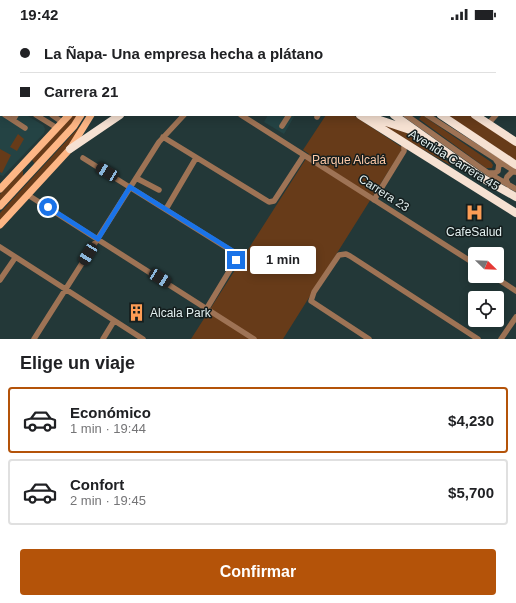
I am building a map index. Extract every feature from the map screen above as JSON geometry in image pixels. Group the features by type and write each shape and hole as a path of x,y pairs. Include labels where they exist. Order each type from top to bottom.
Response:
{"highway":[{"path":"70,149 119,116"},
{"name":"Avenida Carrera 45","path":"361,116 406,147 516,213"},
{"path":"368,116 422,135"},
{"name":"Avenida Carrera 45","path":"395,116 484,180 516,197"},
{"path":"443,116 516,164"},
{"path":"476,116 516,142"}],"main road":[{"path":"2,185 30,158 68,116"},
{"path":"0,206 74,126 80,116"},
{"path":"0,225 70,149 90,116"},
{"path":"22,182 30,158"}],"street":[{"path":"38,116 57,128"},
{"path":"53,116 62,122"},
{"path":"34,339 163,137 183,116"},
{"name":"Carrera 23","path":"243,116 468,260"},
{"path":"282,126 288,116"},
{"path":"407,116 488,173 516,189"},
{"path":"429,116 516,172"},
{"path":"488,124 495,116"},
{"path":"15,118 25,128"},
{"path":"163,137 269,202 274,201 304,155"},
{"path":"374,200 406,147"},
{"path":"83,158 233,251 236,255 236,260 207,308"},
{"path":"166,209 196,158"},
{"path":"488,173 495,174 498,171 499,164 494,158"},
{"path":"509,186 507,184 506,177 512,172 516,172"},
{"path":"136,178 159,190"},
{"path":"28,195 254,339"},
{"path":"0,247 143,339"},
{"path":"369,339 311,301 314,292 337,257 342,254 350,256 478,339"},
{"path":"0,280 15,258"},
{"path":"504,283 516,291"},
{"path":"502,339 516,317"},
{"path":"103,339 114,321"}],"shaded area":[{"path":"0,116 28,116 43,125 45,129 44,133 3,176 0,175"},
{"path":"267,116 294,116 284,134 264,122"}],"green space":[{"path":"72,116 79,116 35,164 32,160"},
{"name":"Parque Alcalá","path":"325,116 355,116 403,148 283,339 191,339 309,154 303,150"},
{"path":"421,116 423,116 491,162 493,165 492,168 486,168 419,119"},
{"path":"448,116 473,116 516,144 516,161"},
{"path":"375,122 398,128 451,164 450,165"},
{"path":"80,126 82,128 76,138 0,223 0,213"},
{"path":"18,134 24,139 17,151 10,147"},
{"path":"0,149 11,155 2,173 0,172"},
{"path":"23,170 23,177 0,203 0,194"}],"place":[{"name":"CafeSalud","path":"474,213"},
{"name":"Alcala Park","path":"137,313"}],"route":[{"path":"48,207 98,239 130,187 233,251 236,255 236,260"}]}
